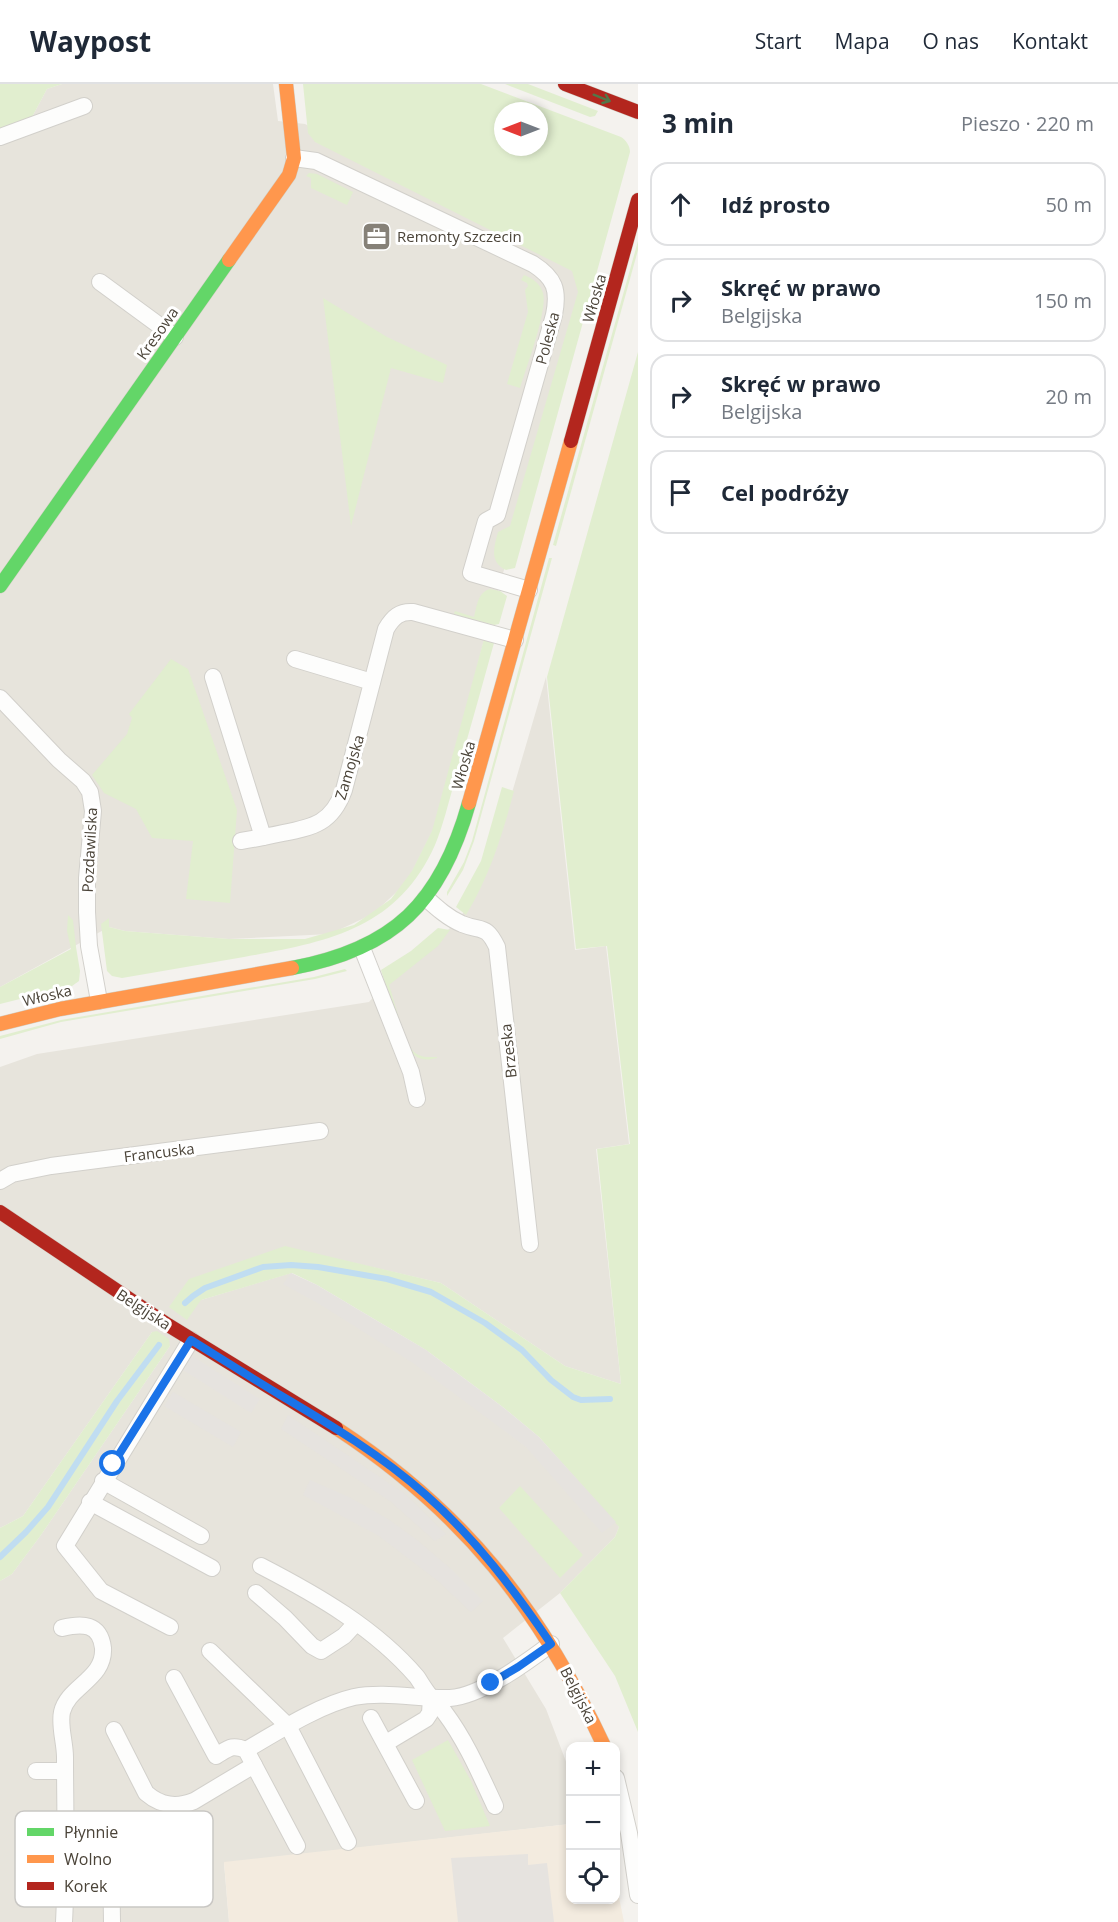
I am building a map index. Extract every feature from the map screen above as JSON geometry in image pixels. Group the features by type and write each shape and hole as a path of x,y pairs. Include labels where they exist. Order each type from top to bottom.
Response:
{"street":[{"path":"286,84 294,158"},
{"path":"565,84 638,112"},
{"path":"0,137 84,106"},
{"name":"Kresowa","path":"0,586 289,175 294,158"},
{"name":"Poleska","path":"294,158 316,161 533,264 549,276 556,292 554,315 497,515 486,521 471,573 529,590"},
{"name":"Włoska","path":"0,1024 48,1011 99,1001 332,959 362,948 395,928 426,898 445,869 456,846 638,200"},
{"path":"100,282 175,337"},
{"name":"Zamojska","path":"241,842 312,827 327,818 335,809 344,790 386,629 391,620 403,613 413,612 515,640"},
{"path":"295,659 372,682"},
{"path":"213,677 263,837"},
{"name":"Pozdawilska","path":"0,698 59,760 83,781 90,792 93,811 87,878 87,912 89,946 99,1001"},
{"name":"Brzeska","path":"426,898 442,912 463,924 480,928 490,934 497,947 530,1244"},
{"path":"362,948 411,1072 417,1099"},
{"name":"Francuska","path":"0,1181 12,1174 28,1170 320,1131"},
{"name":"Belgijska","path":"0,1212 89,1274 191,1340 327,1422 409,1480 473,1542 518,1596 551,1644 577,1688 602,1742"},
{"path":"170,1627 101,1591 65,1546 191,1340"},
{"path":"103,1481 201,1536"},
{"path":"90,1502 212,1568"},
{"path":"261,1566 310,1592 356,1623 396,1656 445,1712 474,1761 495,1806"},
{"path":"256,1593 285,1617 312,1646 321,1651 344,1636 356,1623"},
{"path":"62,1628 84,1624 98,1635 103,1648 101,1662 94,1674 75,1693 62,1711 65,1811"},
{"path":"114,1730 146,1793 154,1800 164,1804 185,1804 194,1801 288,1726 342,1701 362,1696 453,1698 471,1693 506,1675 551,1644"},
{"path":"210,1651 288,1726 348,1842"},
{"path":"174,1678 216,1756 237,1746 250,1757 297,1846"},
{"path":"386,1743 426,1719 431,1698"},
{"path":"371,1718 416,1801"},
{"path":"36,1771 65,1771"},
{"path":"620,1796 629,1833 638,1895"},
{"path":"64,1907 64,1922"},
{"path":"112,1907 112,1922"}],"shaded area":[{"path":"62,84 273,84 278,121 305,124 549,249 587,279 484,640 431,845 404,885 373,914 330,934 229,939 125,931 109,927 0,987 0,130 31,119 47,89"},
{"path":"546,677 575,950 606,946 629,1144 596,1149 621,1384 565,1366 441,1283 285,1247 201,1300 291,1273 426,1350 616,1522 619,1527 615,1537 560,1593 503,1638 546,1709 566,1762 566,1824 224,1863 229,1922 0,1922 0,1581 12,1574 41,1535 170,1346 152,1332 23,1516 0,1528 0,1067 37,1054 369,1002 387,982 449,929 464,912 499,837"},
{"path":"291,1273 317,1285 426,1350 504,1408 539,1437 616,1522 602,1533 526,1447 413,1363 283,1284"},
{"path":"192,1356 260,1399 251,1413 183,1370"},
{"path":"173,1392 241,1432 233,1447 164,1406"},
{"path":"288,1415 405,1494 446,1534 435,1541 390,1501 281,1429"},
{"path":"310,1480 349,1497 388,1519 451,1569 483,1601 471,1612 438,1581 379,1536 303,1495"},
{"path":"566,1824 566,1904 620,1904 620,1902 624,1922 229,1922 224,1862"},
{"path":"528,1854 528,1865 547,1863 554,1922 458,1922 451,1858"}],"green space":[{"path":"0,84 62,84 47,89 31,119 0,130"},
{"path":"303,84 481,84 529,102 494,102 494,156 548,156 548,109 621,137 628,145 630,152 515,568 506,570 497,563 494,554 495,543 498,532 510,526 578,292 572,271 315,142 308,133"},
{"path":"505,84 528,84 598,111 595,116 590,117"},
{"path":"309,173 317,174 353,192 347,205 311,188 311,178 306,176"},
{"path":"638,241 638,250 556,546 553,545"},
{"path":"524,275 540,287 544,301 540,325 520,388 507,384 528,312 525,290 528,286 521,280"},
{"path":"323,298 387,337 447,365 443,383 391,368 351,526"},
{"path":"638,352 638,1732 615,1676 560,1593 615,1537 619,1527 539,1437 426,1350 317,1285 292,1273 201,1300 187,1320 169,1307 189,1279 285,1246 441,1283 565,1366 621,1384 597,1149 630,1144 607,946 576,949 547,677"},
{"path":"549,558 552,558 474,841 463,870 447,896 472,841"},
{"path":"490,589 500,591 507,596 499,624 494,625 454,614 455,611 474,617 480,596"},
{"path":"484,639 494,643 440,830 435,845 419,874 401,896 379,914 356,927 303,945 122,978 112,976 107,971 101,924 109,918 109,927 125,931 229,939 305,939 354,925 391,899 412,871 432,831"},
{"path":"171,659 188,669 237,810 230,903 186,899 193,841 152,838 136,809 104,793 92,775 127,734 132,718 129,714"},
{"path":"502,787 514,791 489,870 466,915 456,907 481,861"},
{"path":"68,915 73,920 80,971 79,981 72,986 0,1004 0,987 71,949 67,931"},
{"path":"438,928 450,930 438,946 389,985 410,1047 419,1055 437,1057 425,1060 414,1055 404,1040 381,970 411,951"},
{"path":"345,969 347,971 315,979 61,1022 0,1039 0,1036 61,1020 314,977"},
{"path":"157,1331 169,1339 170,1346 41,1535 12,1574 0,1581 0,1528 23,1516 152,1332"},
{"path":"520,1486 583,1555 560,1578 499,1508"},
{"path":"448,1740 471,1781 490,1826 445,1831 412,1760"}],"waterway":[{"path":"185,1303 205,1288 263,1267 291,1265 318,1267 387,1279 431,1292 485,1323 522,1350 551,1380 573,1397 581,1400 610,1399"},
{"path":"0,1557 48,1507 117,1401 159,1345"}],"traffic: fast":[{"path":"0,586 229,260"},
{"path":"292,968 328,960 359,948 385,934 408,916 428,894 444,868 458,838 469,803"}],"traffic: slow":[{"path":"229,260 289,175 294,158 286,84"},
{"path":"469,803 571,441"},
{"path":"0,1024 60,1009 292,968"},
{"path":"336,1428 422,1493 494,1566 525,1607 553,1650 602,1742"}],"traffic: jam":[{"path":"565,84 638,112"},
{"path":"571,441 638,200"},
{"path":"0,1212 168,1325 336,1428"}],"place":[{"name":"Remonty Szczecin","path":"376,236"}],"route":[{"path":"113,1464 191,1340 361,1445 409,1480 473,1542 518,1596 551,1644 491,1683"}]}
